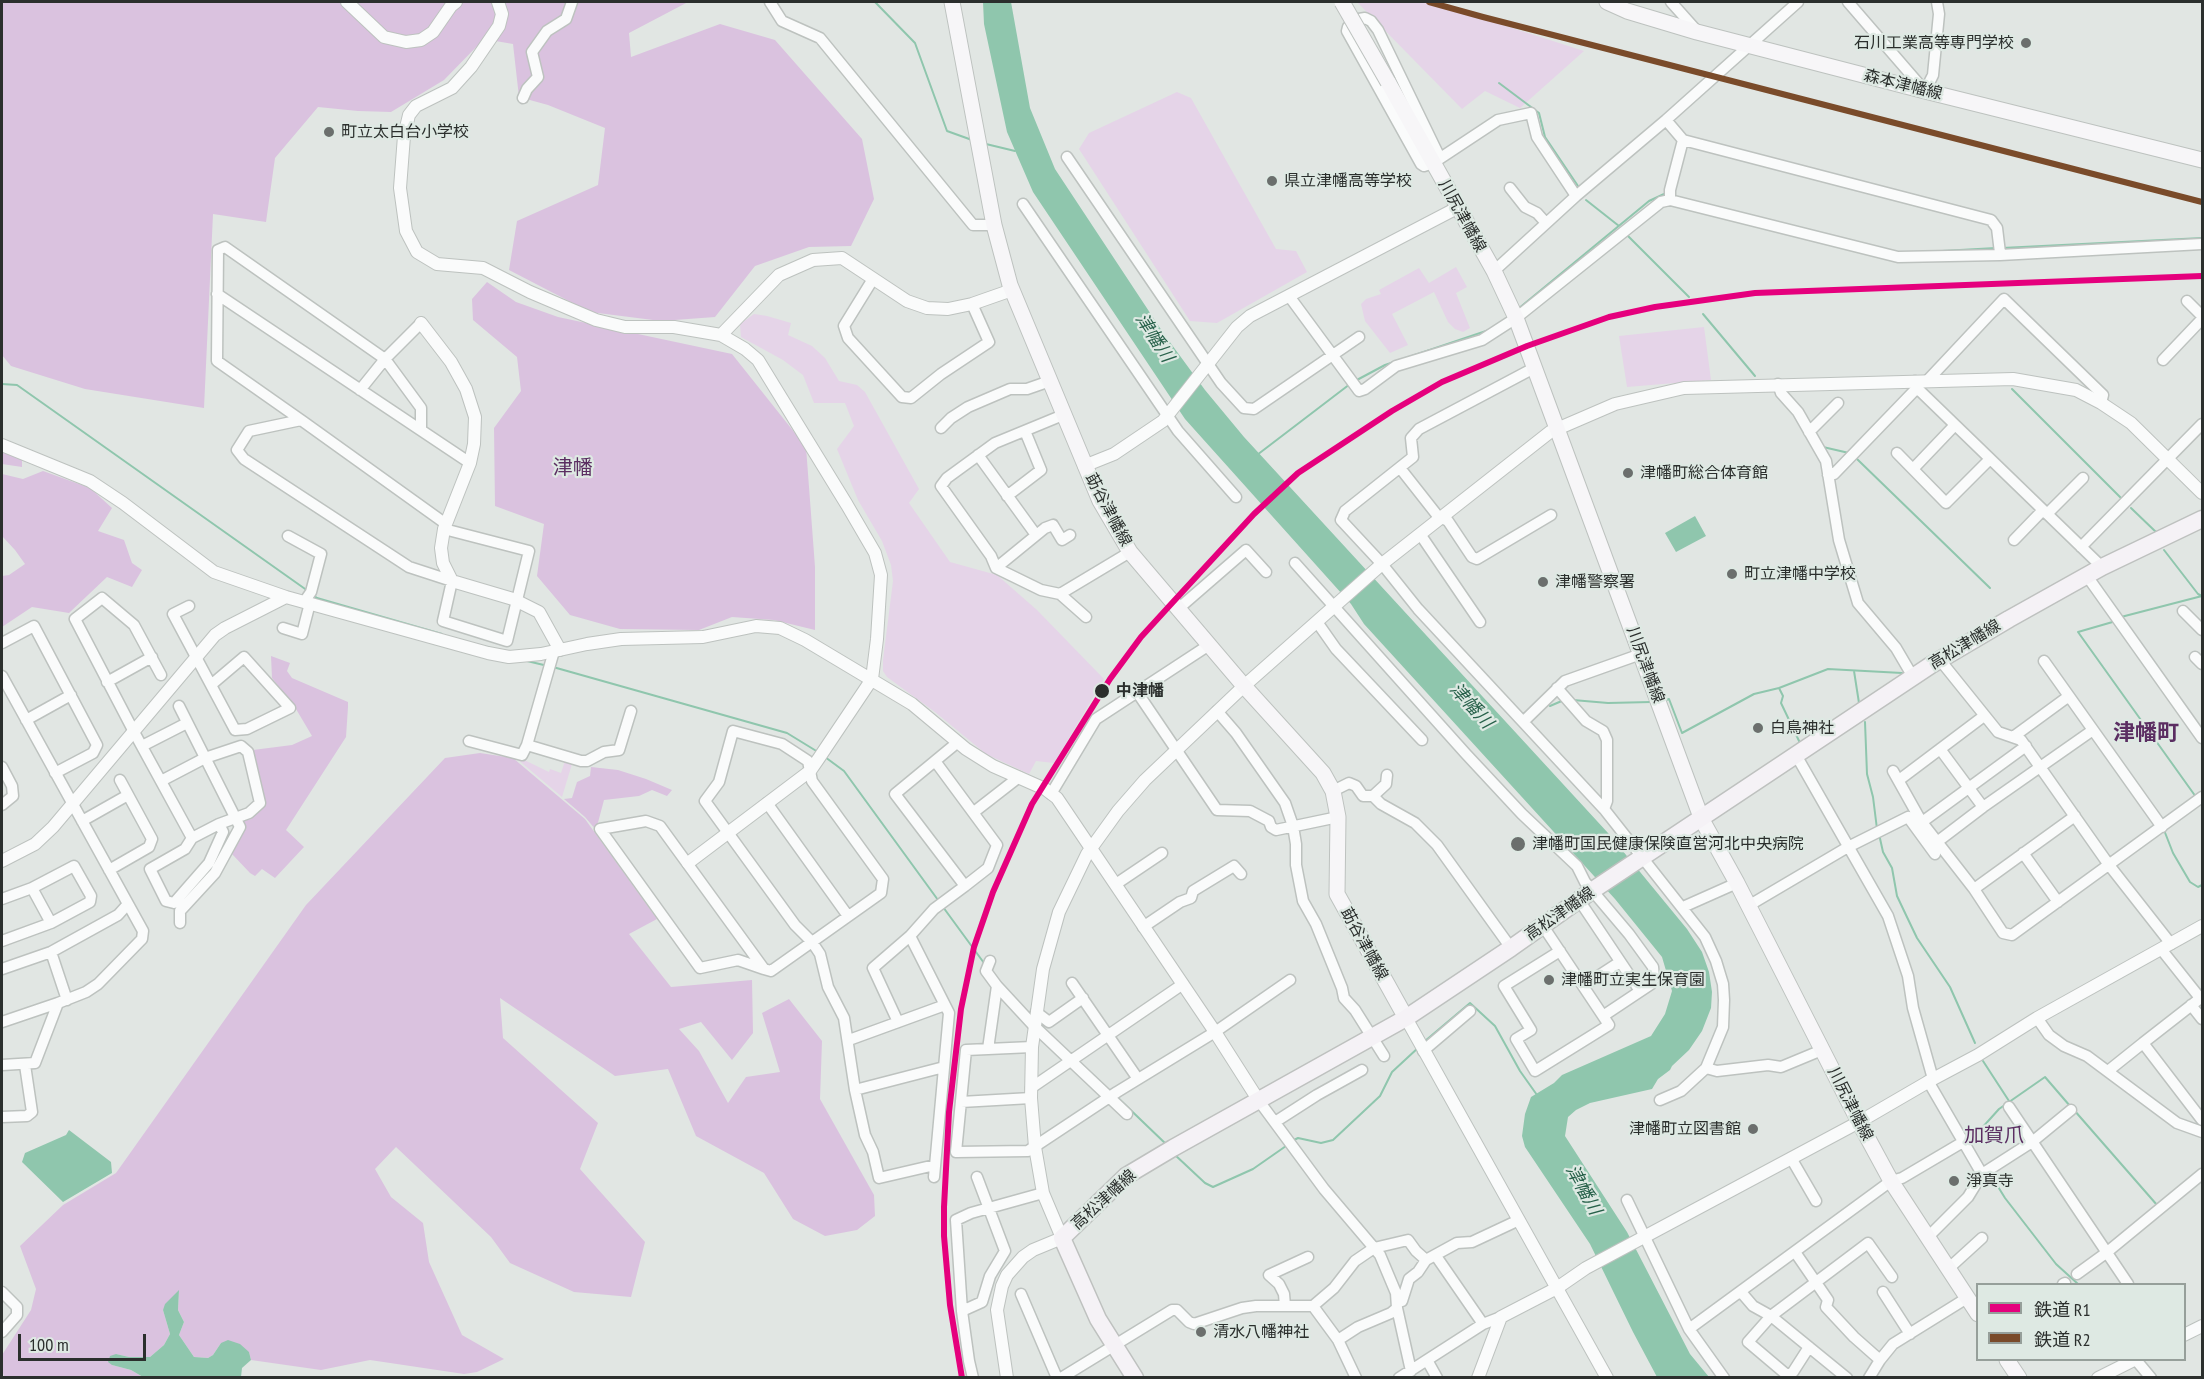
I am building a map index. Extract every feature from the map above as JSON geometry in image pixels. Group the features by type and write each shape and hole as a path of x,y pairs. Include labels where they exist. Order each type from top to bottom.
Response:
{"main road":[{"name":"莇谷津幡線","path":"952,2 994,225 1011,290 1084,466 1100,501 1130,552 1244,686 1323,772 1333,791 1338,817 1337,894 1406,1018"},
{"name":"川尻津幡線","path":"1342,2 1436,161 1457,208 1494,271 1514,313 1702,820 1891,1181 1976,1312"},
{"name":"森本津幡線","path":"1607,2 1697,32 2202,160"},
{"name":"高松津幡線","path":"1135,1377 1098,1319 1062,1238 1126,1176 1406,1018 1544,926 1589,893 1940,660 2102,567 2202,519"},
{"path":"2008,1361 2019,1377"}],"street":[{"path":"347,2 384,36 406,42 421,40 434,32 456,2"},
{"path":"498,2 502,14 499,26 471,67 452,88 417,106 409,115 404,136 400,188 406,231 417,252 437,264 483,268 530,292 596,320 625,327 674,327 721,335 745,349 758,360 875,553 881,575 872,679 823,753 810,771 688,863"},
{"path":"523,98 539,73 532,52 547,31 566,19 572,2"},
{"path":"770,2 782,21 820,38 973,225 994,225"},
{"path":"1671,2 1697,32"},
{"path":"1494,271 1576,195 1666,120 1798,2"},
{"path":"1852,3 1925,91 1933,75 1939,14 1937,2"},
{"path":"1436,161 1378,30 1371,21 1365,18 1359,19 1348,27 1347,31 1421,164 1424,166 1436,161 1498,120 1531,113 1537,137 1576,195"},
{"path":"1666,120 1683,140 1991,220 1997,228 2000,249"},
{"path":"1289,296 1355,386 1365,389 1396,366 1482,340 1514,313 1670,196 1683,140"},
{"path":"1067,157 1207,365 1244,408 1251,410 1359,337"},
{"path":"1510,188 1525,207 1537,213 1546,223"},
{"path":"1670,196 1898,257 2000,255 2202,244"},
{"path":"1023,204 1169,414 1178,431 1236,496"},
{"path":"1084,466 1114,454 1151,431 1169,414 1237,327 1250,316 1457,208"},
{"path":"360,390 385,358 421,322 451,362 466,388 475,417 474,444 470,463 445,527 441,548 443,563 452,581 443,621 507,641 529,551 445,527 301,420 217,362 218,250 225,248 385,358 421,408 421,430"},
{"path":"721,335 779,275 813,260 842,258 907,301 927,308 948,309 972,304 1011,290"},
{"path":"873,279 844,327 848,338 902,397 911,398 940,374 989,342 972,304"},
{"path":"218,294 470,463"},
{"path":"1828,475 1834,474 2004,299 2103,395 2102,403"},
{"path":"2163,360 2202,318 2187,301"},
{"path":"1534,368 1419,429 1411,438 1413,457 1345,512 1341,520 1418,609 1604,809 1640,860 1706,937 1723,984 1723,1027 1706,1068 1681,1091 1660,1100"},
{"path":"1007,1377 997,1310 1002,1286 1007,1275 1023,1257 1033,1250 1062,1238 1043,1193 1035,1147 1031,1093 1032,1047 1043,969 1059,912 1092,847 1144,780 1244,686 1381,565 1557,428 1614,404 1684,388 2013,379 2076,390 2102,403 2131,423 2202,493"},
{"path":"941,428 968,407 1010,389 1027,389 1050,381"},
{"path":"1920,383 1955,425 2102,567"},
{"path":"1778,384 1781,393 1798,412 1826,461 1839,540 1858,603 1896,648 1913,677"},
{"path":"1809,432 1838,402"},
{"path":"1063,415 995,443 946,478 940,486 991,556 996,568 1041,590 1060,594 1086,617"},
{"path":"301,420 249,431 237,450 244,459 409,567 516,600 539,612 553,658 522,755 469,741"},
{"path":"2081,547 2202,424"},
{"path":"1913,469 1955,425"},
{"path":"1007,496 1041,470 1025,431"},
{"path":"2,445 90,481 214,572 286,597 309,598 509,657 553,658 621,639 693,637 756,626 780,628 806,640 912,704 958,742 993,766 1051,794 1057,798 1092,847 1259,1101 1330,1197 1380,1255 1396,1293 1405,1375 1483,1324 1502,1317 1557,1288 1586,1268 1859,1122 2037,1018 2202,926"},
{"path":"1897,453 1946,503 1990,459"},
{"path":"978,455 1036,535"},
{"path":"1400,468 1441,517 1448,521 1472,557 1477,559 1551,514"},
{"path":"2014,540 2083,478"},
{"path":"996,568 1045,528 1053,525 1062,540 1070,535"},
{"path":"1419,534 1480,622"},
{"path":"283,628 302,634 321,554 288,536"},
{"path":"1178,609 1246,550 1266,572"},
{"path":"1060,594 1130,552"},
{"path":"1295,563 1466,754 1522,814 1577,866 1620,962 1640,991"},
{"path":"2087,576 2202,738"},
{"path":"161,675 134,625 102,597 75,619 192,838"},
{"path":"2,861 34,843 73,807 215,636 225,628 286,597"},
{"path":"189,606 173,615 235,730 247,729 290,708 244,657 211,685"},
{"path":"2183,611 2202,630"},
{"path":"1317,622 1336,649 1422,740"},
{"path":"2,643 34,626 97,745 93,753 56,773"},
{"path":"1051,794 1096,719 1209,645"},
{"path":"1523,722 1566,681 1641,654"},
{"path":"107,682 152,657"},
{"path":"1940,660 1998,732 2021,740 2026,746 2166,947 2198,1000 2202,1020"},
{"path":"2044,661 2163,827"},
{"path":"2,676 143,931 142,939 98,984 63,1002 2,1022"},
{"path":"1557,688 1586,721 1603,731 1607,740 1607,801 1604,809"},
{"path":"1137,692 1217,810 1250,812 1269,821 1276,830 1338,817"},
{"path":"26,720 71,695"},
{"path":"2013,737 2069,696"},
{"path":"179,706 240,827 215,873 180,911 180,923"},
{"path":"527,745 587,761 604,752 619,750 631,711"},
{"path":"1217,711 1236,733 1285,803 1293,826 1296,865 1303,901 1320,934 1344,998 1355,1010 1384,1056"},
{"path":"1935,854 1896,776 1940,749 1984,716"},
{"path":"142,746 187,723"},
{"path":"1937,842 2093,730"},
{"path":"764,969 660,826 646,821 600,829 700,968 738,960 764,969 771,971 812,942 880,893 883,879 812,781 808,760 782,744 733,731 719,782 705,801 795,925 812,942 820,954 828,987 844,1018 855,1090 865,1134 873,1152 879,1178 935,1171 949,1012 910,936"},
{"path":"958,742 895,794 964,886"},
{"path":"161,782 205,758 241,746 248,752 260,803 249,813 219,824 192,838 185,849 150,869 166,901 174,903 209,863 223,832 219,824"},
{"path":"1918,824 2026,746"},
{"path":"1940,749 1983,807"},
{"path":"1796,755 1888,916 1908,976 1930,1080 1982,1174"},
{"path":"898,1022 873,968 910,936 940,904 988,868 998,845 935,761"},
{"path":"2,767 12,786 13,796 2,805"},
{"path":"1333,791 1349,783 1356,786 1363,796 1373,796 1386,784 1387,775"},
{"path":"974,812 1019,777"},
{"path":"109,870 149,847 152,839 120,780"},
{"path":"82,821 128,795"},
{"path":"1373,796 1381,804 1415,823 1437,845 1511,948"},
{"path":"1748,906 1848,847 1908,817 1937,842 2003,933 2012,935 2202,797"},
{"path":"767,803 848,916"},
{"path":"1974,890 2075,816"},
{"path":"1116,884 1162,853"},
{"path":"2024,853 2058,902"},
{"path":"2,899 32,888 74,866 91,896 90,902 51,923 2,941"},
{"path":"1143,927 1191,897 1193,891 1234,866 1241,874"},
{"path":"1683,908 1737,883"},
{"path":"32,888 51,923"},
{"path":"1589,893 1629,934 1653,968 1654,978 1651,984 1602,1016"},
{"path":"2,969 51,952 118,915 127,905"},
{"path":"1544,926 1609,1025 1535,1071 1516,1039 1531,1030 1504,986 1560,951"},
{"path":"2,1065 35,1063 63,1002 51,952"},
{"path":"1583,986 1620,962"},
{"path":"989,965 988,976 997,986 1035,1019 1112,1095 1127,1114"},
{"path":"1032,1047 966,1050 956,1152 1028,1151 1112,1095 1215,1032 1290,980"},
{"path":"1072,982 1138,1079"},
{"path":"961,1102 1031,1093 1074,1059 1183,984"},
{"path":"988,1049 997,986"},
{"path":"1035,1019 1049,1022 1083,998"},
{"path":"2108,1071 2198,1000"},
{"path":"849,1040 945,1005"},
{"path":"1421,1046 1470,1011"},
{"path":"1406,1018 1607,1377"},
{"path":"2037,1018 2049,1035 2064,1046 2087,1056 2177,1123 2202,1132"},
{"path":"2143,1043 2202,1119"},
{"path":"1706,1068 1717,1071 1768,1065 1781,1068 1822,1050"},
{"path":"2,1117 27,1116 32,1112 26,1065"},
{"path":"855,1090 944,1067"},
{"path":"1275,1122 1362,1070"},
{"path":"2008,1107 2127,1283"},
{"path":"1928,1237 1968,1197 1982,1174 2032,1142 2071,1110"},
{"path":"1689,1329 1891,1181 1902,1178 1964,1142"},
{"path":"1791,1158 1816,1201"},
{"path":"2077,1274 2202,1174"},
{"path":"962,1311 982,1302 990,1276 1005,1251 977,1178"},
{"path":"973,1377 962,1311 956,1221 988,1208 1043,1193"},
{"path":"1627,1200 1689,1329 1724,1377"},
{"path":"1338,1340 1358,1327 1391,1313 1402,1301 1409,1279 1431,1258 1457,1244 1472,1242 1519,1220"},
{"path":"1948,1269 1982,1238"},
{"path":"1021,1294 1059,1377 1115,1346 1172,1310 1177,1310 1194,1324 1242,1308 1314,1306 1334,1288 1355,1261 1374,1248 1408,1240 1416,1251 1431,1258 1483,1324"},
{"path":"1809,1347 1793,1372 1787,1374 1768,1361 1748,1342 1771,1316 1868,1243 1892,1277"},
{"path":"1795,1252 1828,1299 1826,1307 1880,1360"},
{"path":"1286,1306 1279,1284 1269,1275 1308,1257"},
{"path":"2,1292 16,1307 17,1315 2,1332"},
{"path":"1741,1292 1753,1306 1771,1316 1847,1377"},
{"path":"1883,1292 1910,1334"},
{"path":"1869,1377 1893,1344 1967,1298"},
{"path":"1314,1306 1338,1340 1356,1377"},
{"path":"1479,1377 1502,1317"},
{"path":"2186,1334 2202,1326"},
{"path":"1427,1360 1437,1377"},
{"path":"2098,1377 2131,1361"},
{"path":"2137,1361 2151,1377"}],"shaded area":[{"path":"2,2 688,2 629,33 631,57 720,24 775,40 862,139 874,199 851,246 809,247 755,266 715,317 661,321 590,312 509,270 517,221 598,185 605,128 548,105 519,97 513,44 484,39 444,80 391,112 318,107 275,158 266,222 213,214 204,408 85,389 11,366 2,355"},
{"path":"1357,2 1431,2 1584,51 1520,108 1485,91 1462,109"},
{"path":"1177,92 1191,98 1276,249 1296,251 1307,272 1217,323 1190,321 1079,149 1089,133"},
{"path":"1456,267 1467,287 1456,293 1470,328 1463,332 1455,329 1448,322 1434,292 1392,314 1408,345 1390,353 1365,321 1361,304 1366,299 1381,294 1379,290 1419,268 1429,283"},
{"path":"487,282 516,302 558,317 732,354 806,447 815,567 815,630 774,620 732,617 699,630 620,629 570,615 537,576 544,524 495,506 494,428 521,391 517,357 473,320 472,299"},
{"path":"754,314 791,323 788,335 812,346 825,358 839,381 857,385 865,392 919,489 909,503 950,562 997,575 1037,610 1104,679 1054,763 1036,761 1029,774 986,754 935,712 887,677 883,671 883,660 893,581 891,565 882,541 858,500 837,449 854,426 845,403 814,403 803,375 783,360 741,337 740,324"},
{"path":"1704,327 1711,380 1627,387 1619,336"},
{"path":"2,452 22,460 22,467 2,464"},
{"path":"43,471 90,488 112,508 98,531 124,540 132,563 142,570 132,587 107,577 69,613 32,607 2,627 2,576 9,575 25,564 2,536 2,474 23,479"},
{"path":"271,656 290,663 287,671 292,678 348,702 346,737 286,830 304,847 275,878 262,869 255,876 232,854 245,830 243,821 251,819 266,803 253,750 292,745 312,736 296,709 272,678"},
{"path":"480,753 513,758 585,819 657,919 629,934 671,987 752,980 753,1033 732,1060 701,1022 679,1029 699,1051 728,1103 746,1077 780,1072 762,1013 789,999 822,1041 820,1099 874,1195 875,1216 857,1230 825,1236 793,1219 764,1173 696,1136 668,1069 615,1076 500,998 503,1038 598,1123 580,1169 645,1242 631,1297 574,1292 510,1263 491,1237 396,1147 375,1169 391,1197 423,1223 429,1262 462,1335 504,1359 477,1372 464,1374 370,1360 321,1370 251,1360 249,1352 221,1343 213,1355 208,1358 194,1357 179,1335 184,1322 178,1310 179,1291 163,1310 170,1334 164,1345 150,1357 129,1357 116,1354 112,1365 131,1370 143,1377 4,1377 2,1355 31,1310 36,1289 20,1246 63,1205 116,1173 306,905 445,758"},
{"path":"516,756 549,772 550,769 561,773 565,761 572,764 562,797 516,758"},
{"path":"591,767 618,770 672,790 667,796 652,790 639,796 604,800 596,830 564,799 572,798 577,782 590,776"}],"water":[{"name":"津幡川","path":"983,2 1011,2 1030,108 1055,169 1164,334 1205,390 1244,437 1608,833 1687,929 1702,952 1709,972 1712,992 1711,1008 1702,1031 1689,1050 1658,1079 1652,1089 1590,1103 1576,1110 1568,1117 1565,1136 1627,1232 1690,1354 1709,1377 1657,1377 1590,1244 1525,1147 1522,1136 1525,1114 1531,1097 1554,1083 1562,1075 1651,1036 1665,1014 1672,991 1662,957 1615,899 1364,624 1351,604 1185,419 1033,192 1007,132 984,24"},
{"path":"1695,516 1706,536 1676,552 1665,533"},
{"path":"69,1130 111,1162 112,1173 63,1202 22,1162 25,1153 66,1135"},
{"path":"179,1290 178,1310 184,1322 179,1335 194,1357 208,1358 213,1355 221,1343 228,1340 240,1344 249,1352 251,1360 242,1368 241,1377 143,1377 108,1362 110,1356 116,1354 129,1357 150,1357 164,1345 170,1334 163,1310 165,1304"}],"waterway":[{"path":"875,2 915,43 947,131 972,140"},
{"path":"1499,83 1539,113 1545,137 1578,186"},
{"path":"986,144 1015,151"},
{"path":"1518,309 1649,201 1664,194 1667,195"},
{"path":"1586,200 1619,226"},
{"path":"1627,235 1689,297"},
{"path":"2002,248 2202,238"},
{"path":"1942,251 1996,248"},
{"path":"1703,314 1755,376"},
{"path":"1355,381 1385,365 1489,330"},
{"path":"2,384 17,385 308,591"},
{"path":"1257,455 1350,384"},
{"path":"2012,389 2121,498"},
{"path":"1823,447 1849,453"},
{"path":"1857,459 1990,588"},
{"path":"2131,508 2157,533"},
{"path":"2164,550 2198,594 2202,596"},
{"path":"313,595 442,634"},
{"path":"2121,617 2202,596"},
{"path":"2116,621 2078,632 2196,797"},
{"path":"527,661 548,666"},
{"path":"553,667 787,733 818,752"},
{"path":"1779,688 1828,669 1902,673"},
{"path":"1854,671 1859,703"},
{"path":"1666,700 1669,699 1682,733 1754,694 1779,688 1783,696 1781,703 1800,743"},
{"path":"1550,706 1564,700"},
{"path":"1573,700 1608,703 1651,702"},
{"path":"1865,722 1867,774 1877,829"},
{"path":"825,757 844,771 938,900"},
{"path":"2164,830 2173,853 2190,882 2198,887 2202,885"},
{"path":"1879,834 1883,852 1892,868 1897,896 1917,938 1950,987 1975,1043"},
{"path":"943,907 984,963"},
{"path":"1425,1041 1470,1003 1495,1026 1520,1071 1537,1095"},
{"path":"1294,1140 1298,1138 1321,1143 1333,1140 1380,1096 1392,1072 1419,1047"},
{"path":"1077,1060 1110,1091"},
{"path":"1983,1061 2009,1101"},
{"path":"1968,1140 1999,1109 2045,1077 2070,1106"},
{"path":"1117,1097 1167,1145"},
{"path":"2074,1110 2157,1205"},
{"path":"1174,1154 1205,1183 1213,1187 1253,1169 1286,1146"},
{"path":"1992,1177 2005,1198 2056,1264 2077,1283"}],"railway":[{"path":"1429,2 2202,202"}],"rail line":[{"name":"R2","path":"1429,2 2202,202"},
{"name":"R1","path":"962,1378 950,1305 944,1236 949,1112 961,1009 974,947 993,892 1032,804 1110,679 1141,637 1254,514 1298,473 1392,411 1442,382 1527,346 1609,317 1655,307 1755,293 2202,276"}],"place":[{"name":"石川工業高等専門学校","path":"2026,43"},
{"name":"町立太白台小学校","path":"329,132"},
{"name":"県立津幡高等学校","path":"1272,181"},
{"name":"津幡町総合体育館","path":"1628,473"},
{"name":"町立津幡中学校","path":"1732,574"},
{"name":"津幡警察署","path":"1543,582"},
{"name":"中津幡","path":"1102,691"},
{"name":"白鳥神社","path":"1758,728"},
{"name":"津幡町国民健康保険直営河北中央病院","path":"1518,844"},
{"name":"津幡町立実生保育園","path":"1549,980"},
{"name":"津幡町立図書館","path":"1753,1129"},
{"name":"淨真寺","path":"1954,1181"},
{"name":"清水八幡神社","path":"1201,1332"}],"district":[{"name":"津幡","path":"573,468"},
{"name":"津幡町","path":"2146,734"},
{"name":"加賀爪","path":"1994,1136"}]}
